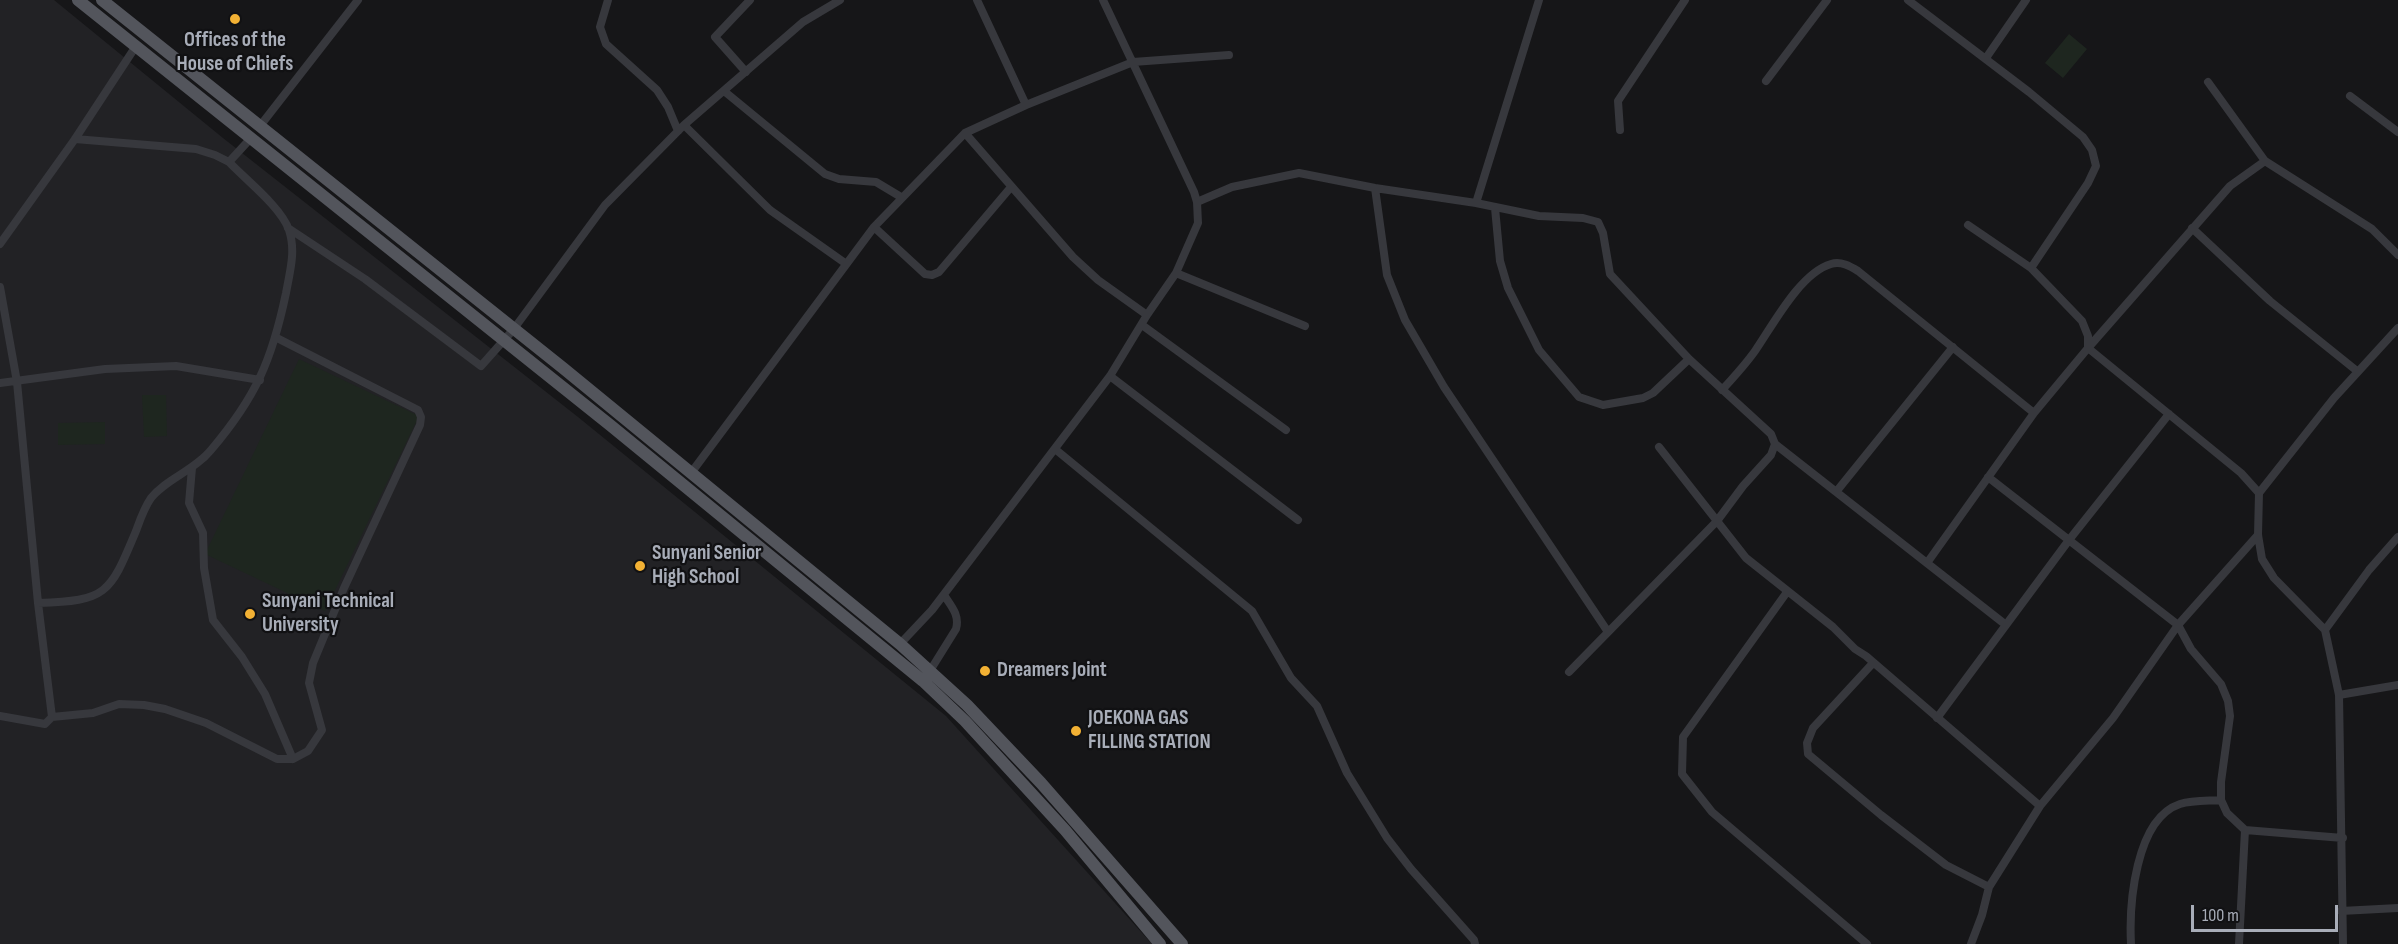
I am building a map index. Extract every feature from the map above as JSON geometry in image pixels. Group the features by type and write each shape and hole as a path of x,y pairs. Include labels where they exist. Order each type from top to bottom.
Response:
{"main road":[{"path":"78,0 503,341 927,676 967,705 1041,783 1182,944"},
{"path":"102,0 691,473 900,644 1065,830 1160,944"}],"street":[{"path":"260,126 358,0"},
{"path":"608,0 600,27 606,44 657,90 681,128 770,210 846,264"},
{"path":"746,72 715,37 750,0"},
{"path":"288,228 365,279 481,366 513,330 605,205 681,128 803,22 840,0"},
{"path":"977,0 1026,105"},
{"path":"900,644 944,595 1110,376 1176,273 1198,223 1197,202 1103,0"},
{"path":"1476,203 1539,0"},
{"path":"1620,130 1618,101 1685,0"},
{"path":"1766,81 1827,0"},
{"path":"1908,0 1986,58 2084,137 2095,158 2096,166 2088,183 2031,268"},
{"path":"1986,58 2026,0"},
{"path":"0,244 75,139 136,46"},
{"path":"691,473 874,227 965,133 1026,105 1132,62 1229,55"},
{"path":"2208,82 2265,161 2372,229 2398,255"},
{"path":"724,91 825,174 839,179 864,179 876,182 901,197"},
{"path":"2350,96 2398,132"},
{"path":"965,133 1073,257 1098,280 1147,315"},
{"path":"229,162 251,138"},
{"path":"38,603 79,601 103,591 113,580 153,496 210,452 248,402 260,380 275,337 292,263 292,245 288,228 281,216 229,162 196,150 75,139"},
{"path":"1927,563 2034,413 2088,348 2230,186 2265,161"},
{"path":"1197,202 1232,187 1299,172 1375,188 1476,203 1539,216 1583,218 1598,222 1603,233 1610,274 1689,359 1771,434 1775,444 2006,625"},
{"path":"874,227 925,274 932,275 939,272 1011,187"},
{"path":"1375,188 1387,275 1406,320 1444,387 1608,632"},
{"path":"1495,208 1500,261 1508,288 1539,350 1579,396 1603,405 1643,398 1653,393 1689,359"},
{"path":"1968,225 2031,268 2082,321 2088,336 2088,348"},
{"path":"2192,228 2270,301 2357,371"},
{"path":"1722,390 1745,364 1771,325 1806,281 1833,263 1842,263 1857,271 2034,413"},
{"path":"1176,273 1305,326"},
{"path":"0,287 17,382 38,603 52,717"},
{"path":"1142,325 1286,430"},
{"path":"2343,944 2339,695 2325,630 2274,578 2262,559 2258,535 2259,493 2357,371 2398,328"},
{"path":"0,716 45,724 52,717 93,713 119,704 144,705 165,709 206,723 277,759 292,759 308,751 322,730 309,682 313,663 344,588 420,425 421,417 418,410 275,337"},
{"path":"1836,492 1953,347"},
{"path":"2088,348 2241,473 2259,493"},
{"path":"0,383 105,369 176,366 260,380"},
{"path":"1110,376 1298,520"},
{"path":"1937,718 2069,540 2169,414"},
{"path":"1569,672 1717,521 1743,486 1771,455 1775,444"},
{"path":"1659,447 1746,558 1833,627 1855,649 2040,806"},
{"path":"1055,449 1252,611 1291,678 1317,706 1347,773 1387,838 1475,944"},
{"path":"192,468 189,503 203,533 204,568 213,620 242,657 265,694 292,759"},
{"path":"1988,477 2178,625 2191,649 2221,684 2228,701 2230,716 2221,782 2222,800 2227,813 2245,830 2343,838"},
{"path":"1971,944 1982,915 1989,886 2040,806 2108,725 2178,625 2258,535"},
{"path":"2325,630 2369,570 2398,537"},
{"path":"1787,592 1683,737 1682,774 1712,812 1867,944"},
{"path":"927,676 958,621 957,614 944,595"},
{"path":"1873,663 1813,728 1807,743 1808,754 1946,865 1989,886"},
{"path":"2339,695 2398,686"},
{"path":"2131,944 2131,895 2147,838 2172,808 2188,802 2222,800"},
{"path":"2239,944 2245,830"},
{"path":"2341,911 2398,908"}],"shaded area":[{"name":"Sunyani Technical University","path":"0,0 54,0 223,138 578,417 946,716 1152,944 0,944"},
{"path":"2069,34 2087,49 2063,78 2045,63"},
{"path":"299,359 419,416 325,611 205,554"},
{"path":"142,395 166,395 167,436 144,437"},
{"path":"105,422 105,444 58,445 58,423"}],"place":[{"name":"Offices of the House of Chiefs","path":"235,19"},
{"name":"Sunyani Senior High School","path":"640,566"},
{"name":"Sunyani Technical University","path":"250,614"},
{"name":"Dreamers Joint","path":"985,671"},
{"name":"JOEKONA GAS FILLING STATION","path":"1076,731"}]}
